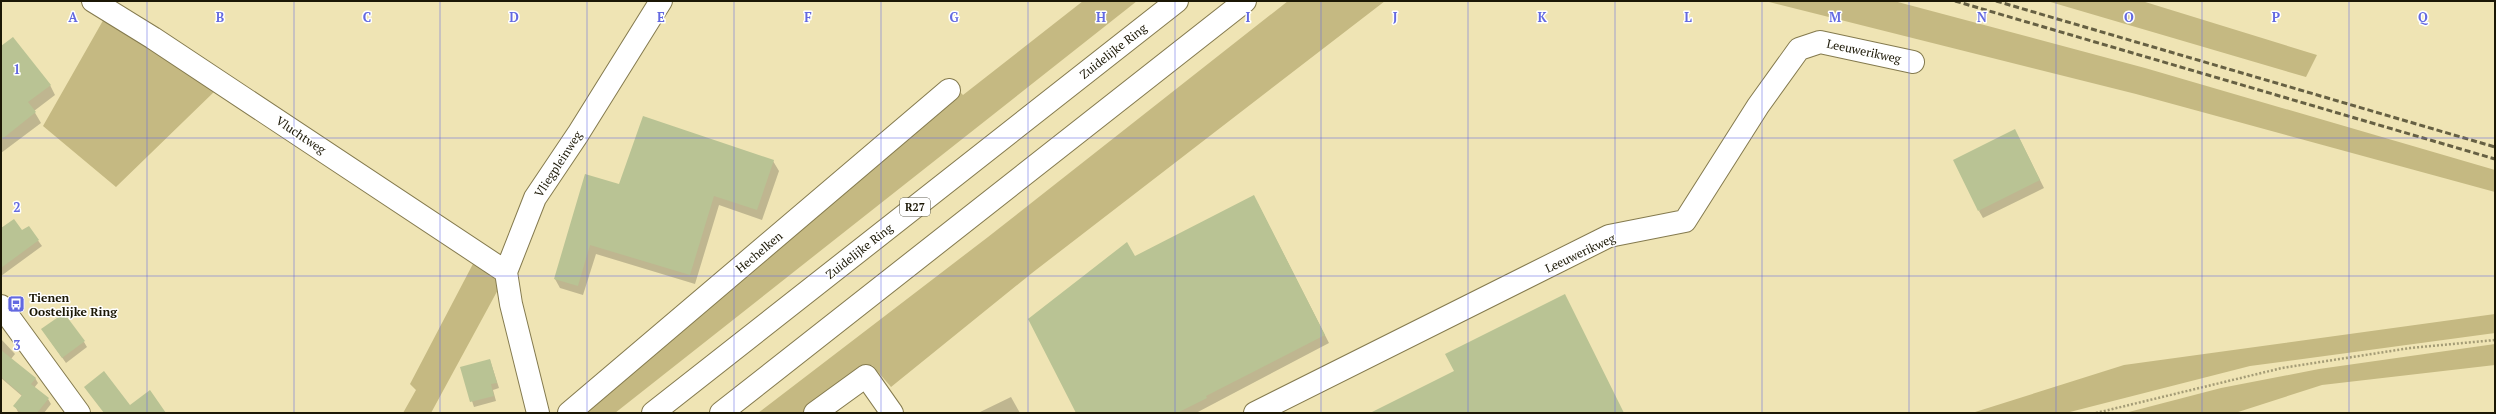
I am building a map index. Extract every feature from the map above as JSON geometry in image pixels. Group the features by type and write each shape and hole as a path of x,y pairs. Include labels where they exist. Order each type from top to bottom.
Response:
{"main road":[{"name":"Vluchtweg","path":"93,1 154,38 506,272"},
{"name":"Vliegpleinweg","path":"506,272 535,198 578,134 661,1"},
{"name":"Zuidelijke Ring","path":"653,413 1177,1"},
{"path":"721,413 1245,1"},
{"name":"Leeuwerikweg","path":"1255,413 1609,236 1685,221 1758,106 1799,49 1820,42 1913,62"},
{"name":"Hechelken","path":"569,413 949,90"},
{"path":"506,272 511,304 538,413"},
{"path":"1,306 79,413"},
{"path":"815,413 866,376 892,413"}],"path":[{"path":"2096,413 2282,368 2410,348 2495,340"}],"shaded area":[{"path":"1083,1 1137,1 615,413 576,413 959,91 963,95"},
{"path":"1288,1 1385,1 1032,273 891,387 872,365 804,413 758,413 988,237"},
{"path":"1765,1 1894,1 2145,68 2495,170 2495,192 2136,94"},
{"path":"2047,1 2142,1 2317,55 2306,77"},
{"path":"105,17 217,89 116,187 43,126"},
{"path":"475,260 493,276 500,286 431,413 403,413 416,390 410,384"},
{"path":"2495,314 2495,333 2250,366 2066,413 1972,413 2124,365"},
{"path":"2495,344 2495,365 2322,385 2235,413 2125,413 2221,388 2319,369"}],"building":[{"path":"13,37 51,85 28,102 36,112 1,140 1,46"},
{"path":"643,116 774,160 757,210 714,196 690,275 590,245 578,286 554,279 585,174 619,184"},
{"path":"2015,129 2040,180 1978,211 1953,160"},
{"path":"1254,195 1325,335 1206,396 1207,398 1177,413 1076,413 1028,319 1127,242 1135,256"},
{"path":"14,219 22,230 29,226 39,240 1,268 1,228"},
{"path":"1565,294 1624,413 1370,413 1454,371 1445,354"},
{"path":"64,313 85,341 62,358 41,329"},
{"path":"1,350 36,378 22,395 1,377"},
{"path":"490,359 497,383 491,384 494,396 470,402 460,367"},
{"path":"104,371 130,405 150,390 166,413 104,413 84,387"},
{"path":"31,384 49,398 37,413 22,413 13,406"}],"railway":[{"path":"1955,1 2495,159"},
{"path":"1996,1 2495,147"}],"place":[{"name":"Tienen Oostelijke Ring","path":"16,304"}]}
